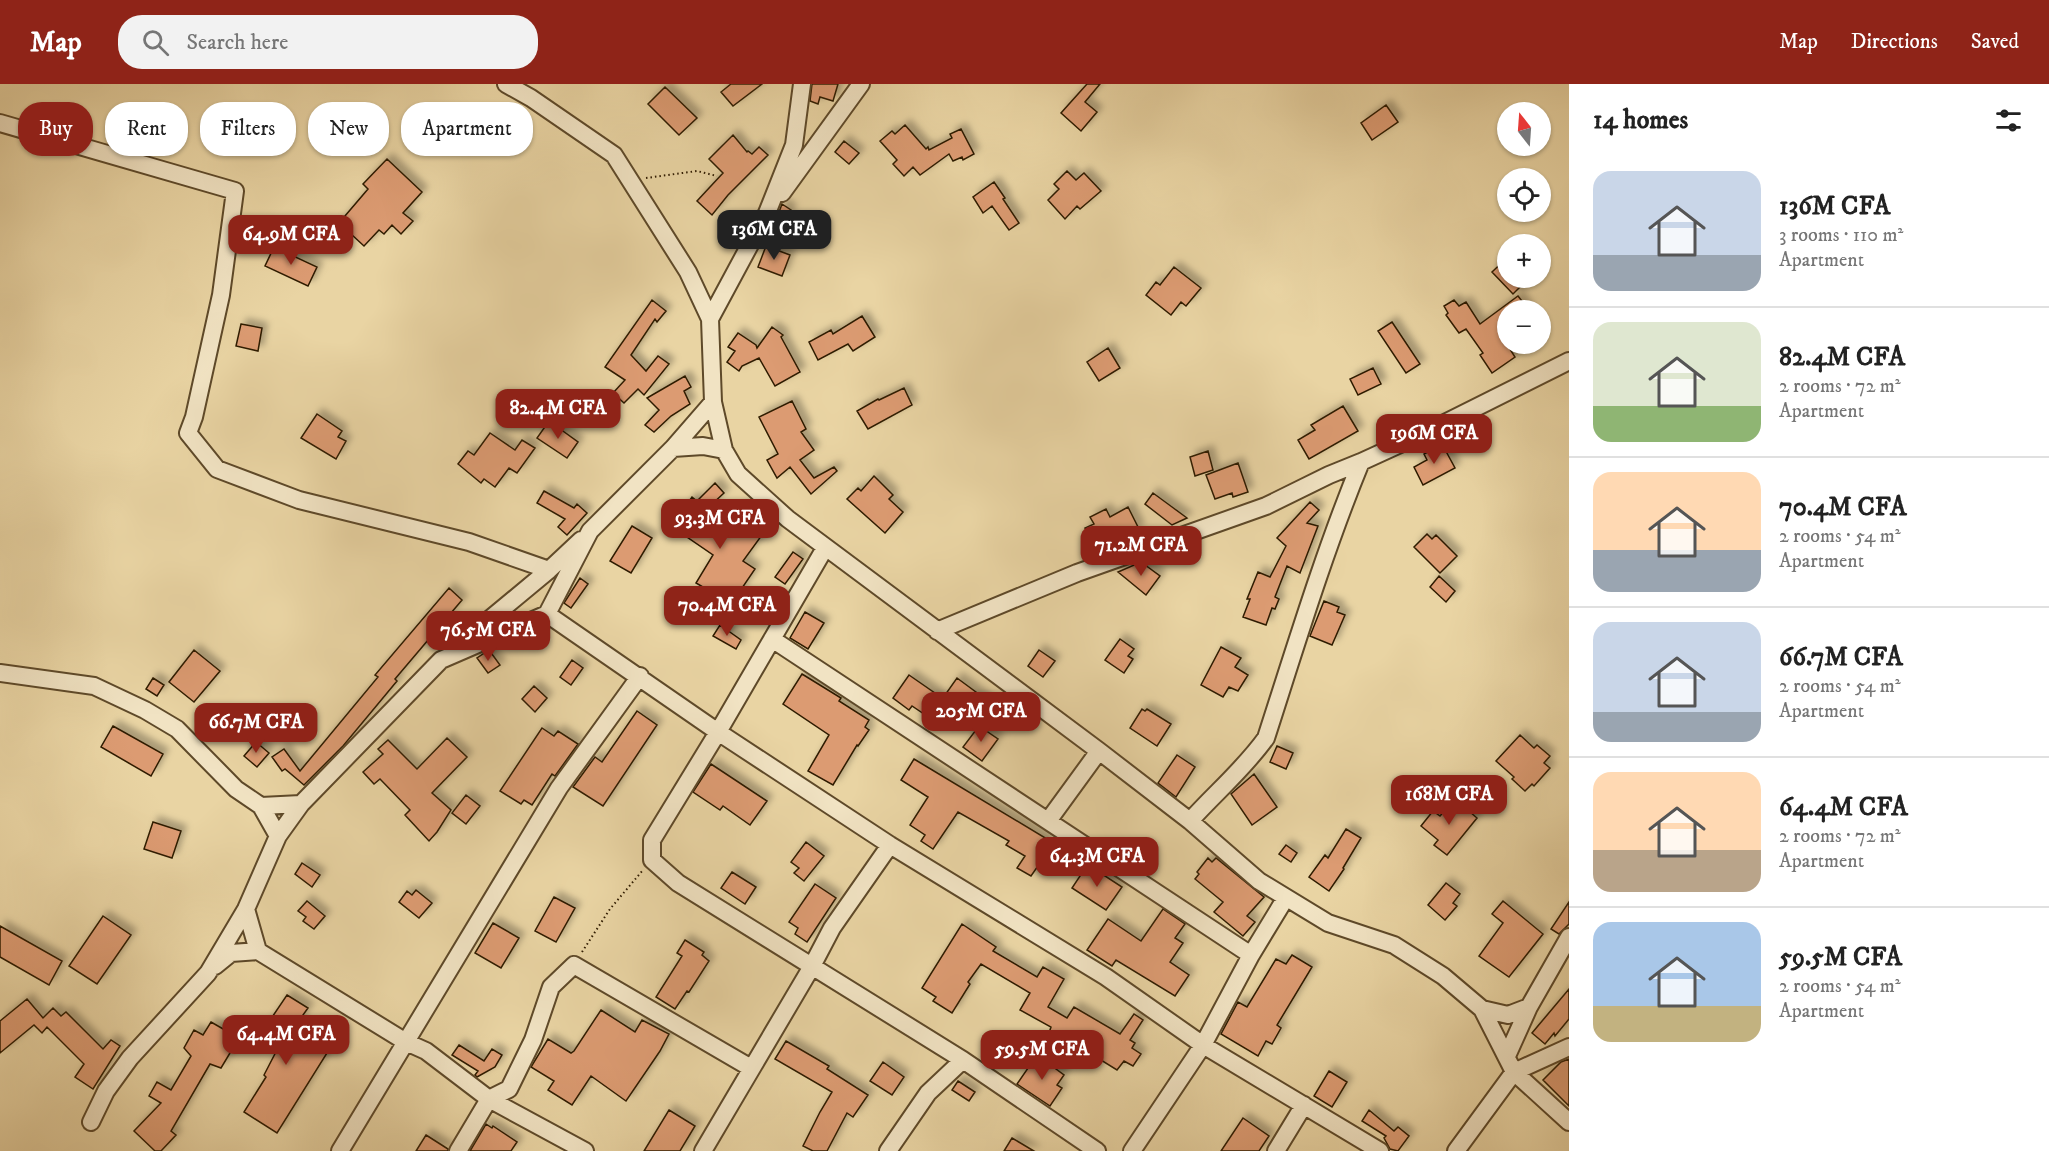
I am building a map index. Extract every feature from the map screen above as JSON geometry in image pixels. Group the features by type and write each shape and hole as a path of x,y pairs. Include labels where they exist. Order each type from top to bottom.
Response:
{"street":[{"path":"506,84 531,98 614,155 688,272 710,319 713,402 724,450 738,474 788,519 825,548 1190,821 1259,881 1285,899 1328,923 1395,945 1443,976 1482,1009 1510,1064 1569,1122"},
{"path":"710,319 767,213 794,145 802,84"},
{"path":"767,213 861,84"},
{"path":"0,123 235,191 221,295 194,417 188,434 217,469 299,500 469,542 549,570"},
{"path":"937,631 1077,573 1266,506 1569,361"},
{"path":"208,972 246,909 278,836 301,804 441,660 549,570 591,531 673,448 713,402"},
{"path":"673,448 703,446 724,450"},
{"path":"1190,821 1252,758 1266,738 1322,566 1361,462"},
{"path":"441,660 547,614 591,531"},
{"path":"825,548 652,840 651,860 678,883 811,968 963,1060 1097,1151"},
{"path":"547,614 718,732 890,845 1106,976 1203,1045 1380,1151"},
{"path":"772,639 1251,955"},
{"path":"0,674 94,686 145,710 177,729 236,789 261,806 278,836"},
{"path":"340,1151 559,788 640,676"},
{"path":"1048,821 1099,751"},
{"path":"261,806 301,804"},
{"path":"703,1151 811,968 832,928 890,845"},
{"path":"1132,1151 1203,1045 1251,955 1285,899"},
{"path":"246,909 258,951"},
{"path":"1456,1151 1510,1064 1529,1007 1569,937"},
{"path":"91,1122 106,1091 130,1058 208,972 231,953 258,951 406,1042 426,1051 489,1099 585,1151"},
{"path":"458,1151 489,1099 509,1089 533,1040 551,987 574,965 751,1068"},
{"path":"1482,1009 1508,1015 1529,1007"},
{"path":"1510,1064 1569,1047"},
{"path":"888,1151 928,1093 963,1060"},
{"path":"1276,1151 1304,1106"}],"path":[{"path":"640,173 646,178 697,171 717,176"},
{"path":"574,965 610,909 651,860"}],"building":[{"path":"731,84 762,84 733,106 721,92"},
{"path":"812,84 838,84 833,101 820,97 818,104 810,101"},
{"path":"1087,84 1100,84 1085,102 1097,112 1081,131 1061,113"},
{"path":"665,87 697,118 679,135 648,104"},
{"path":"1386,105 1398,122 1372,140 1361,123"},
{"path":"905,125 929,150 952,138 950,134 961,129 974,154 963,160 962,157 953,161 949,154 920,175 913,167 904,176 893,164 897,160 880,141 892,131 895,134"},
{"path":"733,135 747,152 752,154 759,147 768,155 728,195 712,215 697,201 723,173 709,159"},
{"path":"844,141 859,153 849,164 835,152"},
{"path":"387,159 422,192 403,213 413,221 401,234 392,225 384,234 379,230 364,246 339,223 368,189 363,184"},
{"path":"1067,171 1076,180 1084,173 1101,191 1080,209 1077,206 1065,219 1048,200 1059,189 1054,184"},
{"path":"994,182 1019,223 1009,230 992,206 983,213 973,197"},
{"path":"782,204 791,210 785,220 778,215"},
{"path":"766,246 790,255 782,276 758,267"},
{"path":"274,247 317,267 308,286 265,266"},
{"path":"1174,267 1201,288 1186,306 1181,302 1171,315 1146,295 1156,282 1160,285"},
{"path":"1497,267 1497,277 1492,272"},
{"path":"1507,288 1519,288 1513,294"},
{"path":"652,300 666,311 657,322 655,319 631,355 646,371 658,356 669,364 644,395 638,389 624,403 613,393 625,380 605,367"},
{"path":"1454,300 1459,306 1466,302 1480,324 1497,311 1497,354 1513,354 1515,357 1492,373 1480,355 1483,353 1466,329 1459,333 1446,315 1448,313 1444,306"},
{"path":"862,316 875,337 853,351 848,344 818,360 809,342 831,330 833,334"},
{"path":"1392,322 1420,364 1406,373 1378,331"},
{"path":"241,324 262,328 258,351 236,346"},
{"path":"772,327 783,335 781,337 800,372 775,386 759,358 742,366 739,371 727,362 735,351 728,347 738,333 757,348"},
{"path":"1108,348 1120,368 1099,381 1087,362"},
{"path":"1373,368 1381,384 1358,395 1350,379"},
{"path":"685,376 691,387 684,391 690,404 671,416 654,432 645,425 659,410 647,398"},
{"path":"904,388 912,405 868,429 857,411"},
{"path":"792,401 806,429 801,432 814,450 800,460 814,478 834,467 837,471 811,494 790,467 777,478 767,460 778,454 759,417"},
{"path":"1343,406 1358,431 1309,459 1298,440 1315,430 1311,425"},
{"path":"317,414 342,431 338,437 346,441 336,459 301,438"},
{"path":"549,421 578,442 567,458 537,438"},
{"path":"490,433 515,450 522,440 535,448 517,473 509,468 495,487 484,479 481,483 458,464 468,451 474,455"},
{"path":"1442,444 1455,468 1423,485 1414,467 1427,460 1424,454"},
{"path":"1208,451 1213,470 1195,476 1190,457"},
{"path":"1238,463 1248,492 1233,497 1232,493 1215,499 1206,475"},
{"path":"874,476 893,495 889,499 903,512 885,533 847,499 858,488 861,491"},
{"path":"715,483 724,493 709,507 730,522 746,506 757,517 749,526 762,535 743,561 755,569 721,619 693,602 703,587 696,583 713,555 687,537 691,532 675,521 692,497 697,501"},
{"path":"544,491 574,508 577,504 587,513 567,535 558,527 565,519 537,503"},
{"path":"1153,493 1187,518 1172,525 1145,504"},
{"path":"1310,502 1319,510 1307,523 1318,526 1300,573 1287,566 1275,597 1279,599 1275,609 1272,608 1266,625 1243,617 1250,599 1247,599 1258,572 1270,577 1286,546 1277,538"},
{"path":"1128,507 1139,529 1096,550 1085,528 1094,524 1090,517 1106,509 1110,517"},
{"path":"632,526 652,538 631,573 610,561"},
{"path":"1427,534 1432,539 1436,535 1457,556 1440,573 1414,547"},
{"path":"793,552 803,559 785,584 775,577"},
{"path":"1141,562 1160,576 1146,595 1118,572"},
{"path":"1439,576 1455,591 1446,602 1430,587"},
{"path":"580,578 588,584 571,608 564,603"},
{"path":"449,588 462,600 395,679 397,681 343,746 304,785 285,769 282,771 272,757 284,749 300,771 378,677 375,675"},
{"path":"1324,601 1339,607 1337,612 1345,615 1332,645 1310,636"},
{"path":"805,612 824,623 808,649 790,638"},
{"path":"720,625 741,640 736,649 713,636"},
{"path":"1120,639 1134,649 1128,656 1133,659 1124,673 1105,660"},
{"path":"1221,647 1241,658 1235,667 1248,675 1238,691 1229,687 1223,697 1201,685"},
{"path":"194,650 220,671 194,702 169,682"},
{"path":"489,650 500,665 488,673 477,658"},
{"path":"1039,650 1055,661 1043,677 1028,666"},
{"path":"572,660 583,668 571,685 560,677"},
{"path":"802,674 841,698 839,701 869,720 865,727 869,730 857,745 833,785 808,771 829,735 783,704"},
{"path":"909,675 942,698 932,714 930,712 927,716 912,706 909,710 893,698"},
{"path":"153,678 164,685 157,696 146,689"},
{"path":"957,678 988,701 977,717 945,695"},
{"path":"534,686 547,698 535,712 522,699"},
{"path":"1142,709 1145,711 1147,709 1171,724 1157,746 1130,728"},
{"path":"637,711 657,725 603,806 573,787 595,757 602,762"},
{"path":"113,726 163,754 151,776 101,747"},
{"path":"979,726 998,739 982,761 963,747"},
{"path":"542,728 554,736 558,731 578,744 555,776 552,774 532,805 524,800 521,804 500,791"},
{"path":"1520,735 1534,748 1537,745 1550,756 1544,763 1550,768 1534,786 1532,784 1525,791 1512,779 1514,777 1496,761"},
{"path":"447,738 467,757 432,793 451,810 429,841 405,815 410,810 380,779 374,784 363,772 383,754 378,749 388,740 417,769"},
{"path":"256,742 269,753 257,767 244,756"},
{"path":"1277,746 1293,753 1286,769 1270,762"},
{"path":"1177,755 1195,767 1176,797 1158,783"},
{"path":"914,759 1047,839 1040,849 1061,862 1054,872 1040,863 1031,876 1017,868 1025,856 1006,845 1009,841 958,812 933,849 921,841 925,835 910,825 928,797 901,780"},
{"path":"711,764 767,801 750,825 723,806 720,810 693,792"},
{"path":"1254,774 1277,807 1252,825 1231,794"},
{"path":"466,795 480,806 466,824 452,813"},
{"path":"1455,799 1477,818 1447,855 1434,845 1438,840 1421,826 1433,811 1440,816"},
{"path":"153,822 181,831 172,858 144,849"},
{"path":"1346,829 1361,838 1329,891 1309,877 1325,855 1328,858"},
{"path":"806,842 824,856 804,881 794,873 799,868 791,862"},
{"path":"1286,845 1297,853 1291,862 1279,854"},
{"path":"1208,858 1212,862 1216,858 1264,897 1247,916 1255,922 1243,936 1214,912 1223,902 1195,879 1199,874 1197,872"},
{"path":"302,863 320,875 312,887 295,874"},
{"path":"1084,870 1093,876 1096,870 1122,887 1106,910 1072,888"},
{"path":"732,872 756,887 745,904 721,888"},
{"path":"1446,883 1460,894 1453,903 1457,906 1445,920 1428,905"},
{"path":"815,884 836,898 807,942 795,934 798,928 789,922"},
{"path":"416,890 432,903 419,918 399,902 407,891 412,895"},
{"path":"554,897 575,908 556,942 535,931"},
{"path":"307,901 325,916 314,929 303,921 306,917 298,911"},
{"path":"1503,901 1543,934 1509,977 1479,956 1503,923 1492,914"},
{"path":"1569,902 1569,924 1559,934 1551,929"},
{"path":"1163,909 1185,924 1175,938 1183,943 1170,962 1189,975 1175,996 1116,960 1112,966 1087,950 1108,919 1141,941"},
{"path":"103,916 131,935 97,984 69,966"},
{"path":"493,923 519,938 501,968 475,953"},
{"path":"962,924 996,947 993,951 1037,977 1043,967 1064,979 1048,1007 1067,1018 1074,1007 1120,1034 1134,1014 1143,1020 1130,1040 1135,1043 1132,1048 1141,1054 1133,1066 1124,1061 1117,1070 1080,1047 1076,1053 1058,1042 1062,1037 1050,1030 1051,1027 1020,1010 1030,993 981,964 968,982 970,984 952,1013 933,1001 936,997 922,988"},
{"path":"0,926 62,961 49,985 0,957"},
{"path":"685,940 704,952 702,955 709,961 675,1009 656,997 682,956 677,953"},
{"path":"1292,955 1312,967 1277,1025 1281,1028 1272,1044 1266,1041 1258,1056 1221,1034 1238,1002 1247,1007 1276,959 1286,964"},
{"path":"1569,989 1569,1019 1545,1044 1532,1033"},
{"path":"287,995 308,1008 298,1022 314,1032 309,1042 327,1053 277,1133 244,1112 266,1077 264,1075 280,1044 262,1032"},
{"path":"27,999 43,1018 53,1008 61,1016 66,1012 103,1049 111,1040 120,1046 93,1089 75,1077 84,1064 47,1027 42,1033 34,1025 0,1053 0,1021"},
{"path":"601,1010 635,1032 642,1020 669,1034 626,1101 591,1076 572,1105 548,1090 554,1081 531,1067 548,1039 571,1053 574,1051"},
{"path":"211,1022 239,1038 221,1068 210,1064 171,1131 176,1135 161,1151 155,1151 134,1131 161,1103 149,1096 157,1082 171,1090 191,1056 184,1048 194,1030 203,1035"},
{"path":"786,1041 829,1066 827,1069 868,1095 853,1117 847,1113 827,1151 813,1151 803,1146 832,1092 775,1059"},
{"path":"459,1045 484,1061 492,1049 502,1055 495,1067 477,1077 475,1075 478,1071 452,1055"},
{"path":"1037,1055 1064,1075 1057,1085 1062,1088 1050,1106 1017,1084"},
{"path":"1569,1059 1569,1106 1543,1080 1561,1062"},
{"path":"883,1062 904,1077 892,1095 870,1081"},
{"path":"1329,1071 1347,1082 1332,1107 1314,1096"},
{"path":"958,1081 975,1092 969,1101 952,1090"},
{"path":"669,1110 695,1126 680,1151 644,1151"},
{"path":"1369,1110 1394,1131 1398,1127 1409,1136 1398,1151 1390,1149 1384,1138 1386,1136 1362,1121"},
{"path":"1243,1118 1269,1136 1259,1151 1221,1151"},
{"path":"486,1124 517,1142 511,1151 470,1151"},
{"path":"426,1135 448,1149 448,1151 416,1151"},
{"path":"1012,1138 1034,1151 1004,1151"}]}
